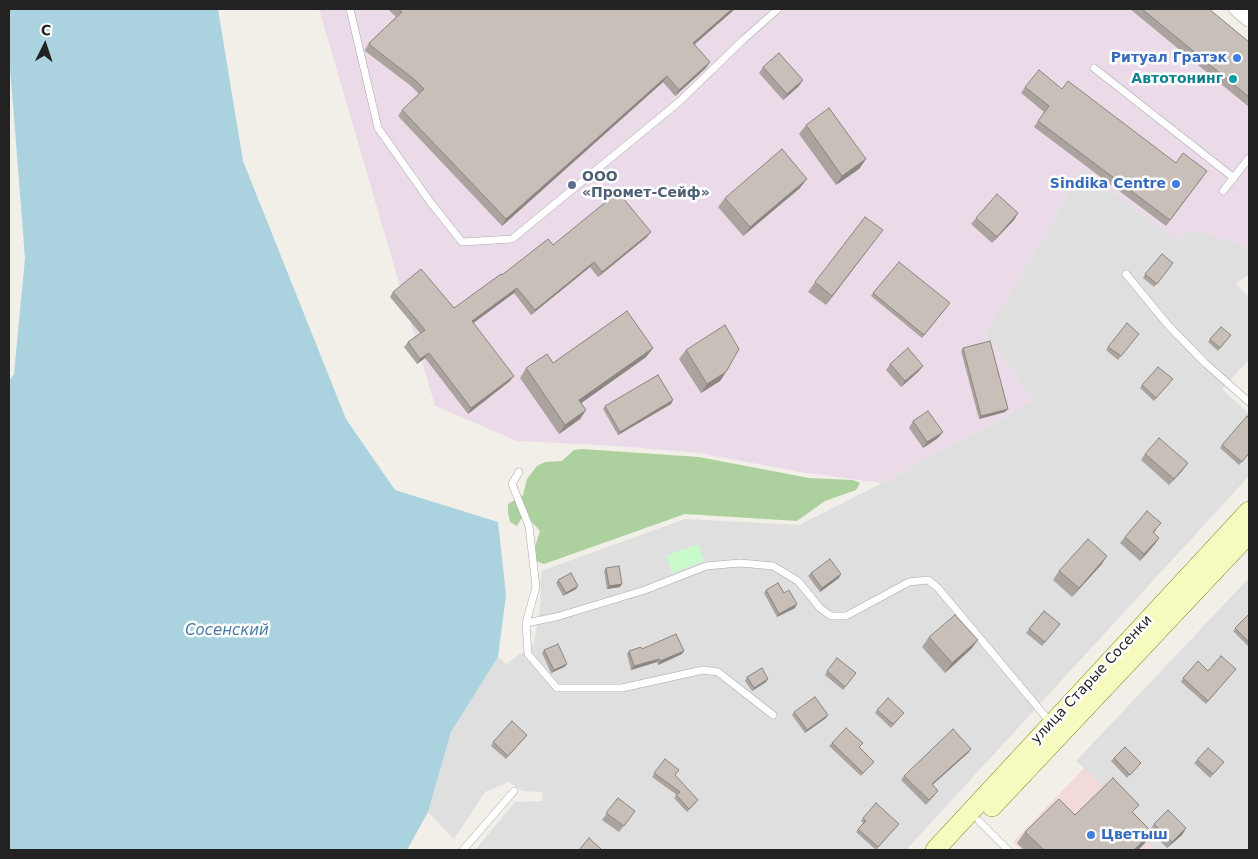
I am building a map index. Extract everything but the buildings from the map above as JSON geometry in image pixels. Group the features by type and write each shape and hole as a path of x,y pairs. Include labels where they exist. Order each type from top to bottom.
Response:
{"main road":[{"name":"улица Старые Сосенки","path":"935,850 1249,511"},
{"name":"улица Старые Сосенки","path":"952,850 1249,534"}],"street":[{"path":"1236,9 1249,20"}],"lane":[{"path":"350,9 378,128 462,242 512,239 679,102 778,9"},
{"path":"1094,68 1234,178"},
{"path":"1223,191 1249,158"},
{"path":"1126,274 1168,325 1205,363 1249,402"},
{"path":"519,472 512,484 529,526 536,587 526,623 528,654 557,688 622,688 703,670 718,672 773,715"},
{"path":"526,623 556,617 645,590 706,566 740,563 773,566 798,581 820,608 831,616 846,616 908,582 928,580 938,588 1051,724"},
{"path":"463,850 514,791"},
{"path":"979,821 1008,850"}],"shaded area":[{"path":"319,9 1197,9 1249,52 1249,248 1194,229 1177,241 1081,168 1042,241 985,334 1034,401 882,483 806,473 698,453 618,446 517,441 435,406"},
{"path":"1081,168 1177,240 1194,229 1249,248 1249,274 1236,284 1249,297 1249,336 1247,338 1249,340 1249,360 1222,389 1249,414 1249,476 906,850 475,850 515,802 542,801 543,792 523,791 509,782 485,792 454,839 428,812 451,732 498,657 506,664 534,644 540,608 541,571 685,519 799,525 882,483 1034,401 985,334 1042,241"},
{"path":"1249,578 1249,850 1155,850 1128,823 1084,768 1076,761"},
{"path":"1084,768 1134,817 1128,823 1155,850 1021,850 1013,842"}],"green space":[{"path":"574,450 699,457 809,478 853,480 860,483 856,490 825,501 797,521 685,514 544,564 536,561 533,553 540,531 529,519 521,519 517,526 510,522 508,504 523,495 527,479 537,466 545,462 562,461"},
{"path":"698,544 704,561 672,573 666,556"}],"water":[{"name":"Сосенский","path":"9,9 218,9 243,161 346,419 395,490 498,522 506,595 498,657 451,732 428,812 407,850 9,850 9,381 14,374 25,258 9,54"}],"place":[{"name":"Ритуал Гратэк","path":"1237,58"},
{"name":"Автотонинг","path":"1233,79"},
{"name":"Sindika Centre","path":"1176,184"},
{"name":"ООО «Промет-Сейф»","path":"572,185"},
{"name":"Цветыш","path":"1091,835"}]}
